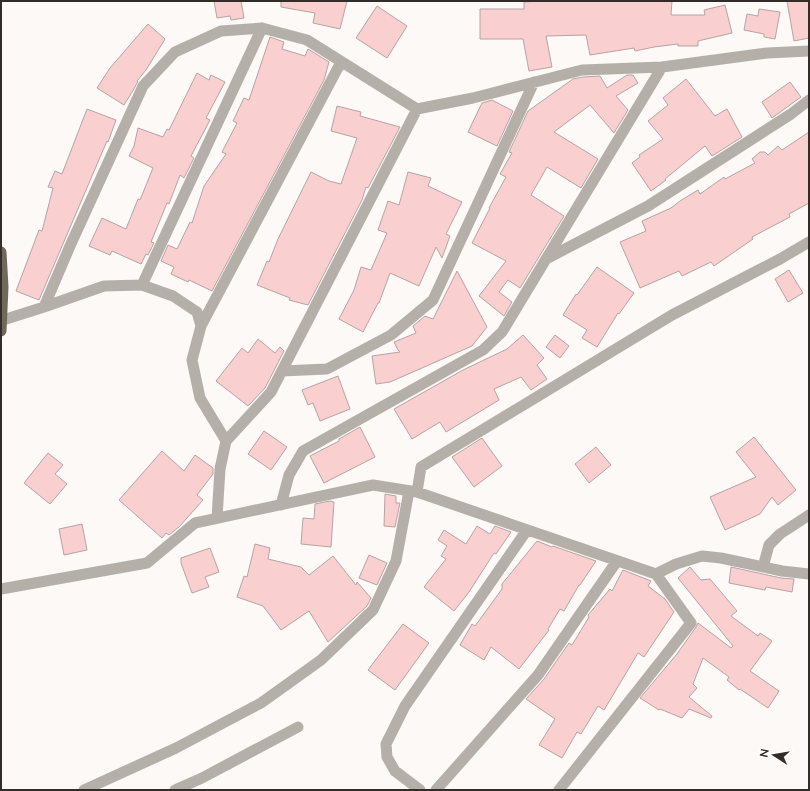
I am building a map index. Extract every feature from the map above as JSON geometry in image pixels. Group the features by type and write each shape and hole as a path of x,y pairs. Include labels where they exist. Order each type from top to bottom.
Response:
{"highway":[{"path":"1,252 3,287 1,331"}],"street":[{"path":"142,285 262,28"},
{"path":"44,307 70,246 144,86 175,52 221,31 262,28 307,40 417,109 473,98 582,70 662,67 767,53 809,51"},
{"path":"226,441 200,398 192,360 201,326 341,62"},
{"path":"281,505 290,475 303,451 483,350 502,332 662,67"},
{"path":"282,371 327,369 391,335 433,300 534,82"},
{"path":"546,259 648,206 792,114 809,100"},
{"path":"217,518 220,469 226,441 271,392 417,109"},
{"path":"84,790 176,748 261,703 321,660 373,610 396,561 413,491 421,467 672,315 780,259 809,242"},
{"path":"2,320 104,286 142,285 173,296 197,312 201,326"},
{"path":"1,589 147,563 195,523 373,485 413,491 656,574 691,623 559,790"},
{"path":"763,567 769,545 780,534 809,515"},
{"path":"420,790 396,770 388,757 386,744 405,706 528,530"},
{"path":"656,574 676,564 702,556 721,558 782,571 809,574"},
{"path":"436,790 538,675 617,560"},
{"path":"175,790 202,778 298,728"}],"building":[{"path":"214,1 241,1 244,18 231,20 230,16 217,18"},
{"path":"281,1 347,1 340,29 313,23 315,13 281,7"},
{"path":"672,1 671,15 705,15 704,10 725,5 732,33 698,41 698,46 678,46 678,44 635,51 634,48 590,55 586,35 546,36 552,67 529,71 523,39 480,39 480,9 524,9 524,2"},
{"path":"787,1 809,1 809,38 794,41"},
{"path":"377,6 407,26 387,58 356,38"},
{"path":"759,9 780,12 775,39 764,37 764,34 744,30 747,14 758,16"},
{"path":"148,24 165,39 146,70 137,81 124,105 97,88 110,68"},
{"path":"270,37 284,42 282,49 305,56 308,49 329,62 324,80 212,291 189,280 188,282 171,274 174,267 161,261 168,245 177,249 190,222 192,223 204,186 226,154 222,152 237,123 233,121 244,98 249,100"},
{"path":"197,73 209,80 211,75 225,82 206,118 210,120 191,156 194,158 184,178 180,175 169,204 167,203 151,242 154,243 148,255 146,254 141,264 112,251 110,255 89,246 102,218 126,229 153,168 129,156 134,146 138,128 163,137 167,129 169,130"},
{"path":"627,75 633,75 638,83 616,96 628,110 614,133 590,105 554,132 598,159 581,188 547,167 531,195 564,216 520,288 508,280 499,292 512,302 504,316 479,296 506,261 472,243 506,177 500,174 512,153 509,152 528,111 573,79 600,76 607,88"},
{"path":"686,79 715,116 727,109 742,137 712,156 705,146 651,191 632,163 640,157 639,155 663,139 648,121 668,105 663,98"},
{"path":"790,82 801,97 772,118 762,102"},
{"path":"492,100 513,111 497,146 468,132 482,103"},
{"path":"337,106 361,112 360,116 400,127 368,188 366,187 362,200 308,305 289,300 290,298 257,285 267,261 269,262 278,239 311,172 329,181 341,184 357,138 331,131"},
{"path":"87,109 116,120 108,142 107,141 39,300 16,291 39,230 42,231 53,188 48,187 55,171 62,174"},
{"path":"809,132 809,203 789,214 790,217 752,237 753,239 714,266 711,262 682,276 679,271 640,288 620,242 646,231 642,221 671,208 698,190 700,194 724,177 725,179 755,163 752,159 760,152 765,152 768,155 778,146 782,150"},
{"path":"408,172 431,178 428,186 462,202 446,234 450,236 442,258 436,247 419,286 390,273 379,303 363,332 339,319 354,290 361,267 371,270 387,233 378,230 388,201 399,205"},
{"path":"597,267 634,293 619,314 618,313 597,347 582,338 587,330 563,315 576,294 577,295"},
{"path":"789,270 803,293 788,302 775,279"},
{"path":"457,271 487,327 472,346 390,382 376,384 372,356 400,352 394,342 416,333 413,326 425,316 433,319"},
{"path":"523,335 544,358 537,365 547,379 531,390 521,377 494,389 499,400 446,432 440,422 412,439 394,409 463,370 507,349"},
{"path":"555,335 569,346 560,358 546,347"},
{"path":"258,339 275,353 280,347 284,351 265,388 248,406 216,381 242,348 248,353"},
{"path":"338,376 350,409 320,421 313,403 308,405 302,390"},
{"path":"360,427 375,457 324,483 310,456 339,441 339,439"},
{"path":"264,431 287,447 271,470 248,454"},
{"path":"754,437 796,490 778,505 772,497 760,514 725,530 710,497 756,477 736,452"},
{"path":"482,438 502,466 474,487 452,457"},
{"path":"596,447 611,465 589,483 575,464"},
{"path":"162,451 184,471 195,455 213,468 213,474 197,495 203,500 179,527 169,535 166,533 162,538 119,500"},
{"path":"48,453 63,465 55,474 67,484 50,504 24,483"},
{"path":"385,494 396,496 396,503 400,503 395,527 384,526"},
{"path":"330,501 334,502 331,547 301,544 303,518 314,519 315,504"},
{"path":"82,524 87,550 64,555 59,529"},
{"path":"477,526 490,534 495,526 511,532 496,554 494,553 469,592 454,611 424,587 446,559 441,556 447,546 438,540 444,530 466,544"},
{"path":"537,541 596,561 579,585 564,611 560,609 548,629 549,630 519,669 491,647 484,660 460,645 472,624 475,626 502,589 502,584"},
{"path":"255,544 270,548 268,559 301,567 309,575 333,556 356,585 357,582 371,598 367,606 328,642 309,611 281,630 263,606 237,597 244,576 247,577"},
{"path":"210,548 219,572 205,577 209,587 192,593 181,563 181,558"},
{"path":"369,555 387,563 377,585 359,578"},
{"path":"690,567 701,580 710,579 737,611 731,616 758,636 760,633 772,641 750,671 779,691 768,708 740,689 739,690 727,680 729,677 703,658 693,684 697,688 689,697 712,716 711,718 689,709 682,718 660,709 659,710 640,698 677,654 698,623 731,648 733,646 678,578"},
{"path":"731,567 781,578 794,579 792,592 766,587 765,590 729,583"},
{"path":"623,570 651,581 648,586 665,599 674,612 644,657 638,653 604,710 598,706 581,734 577,732 562,758 539,745 555,719 526,699 544,679 569,643 572,645 589,617 588,615 610,589 612,591"},
{"path":"403,624 429,643 395,690 368,670"}]}
